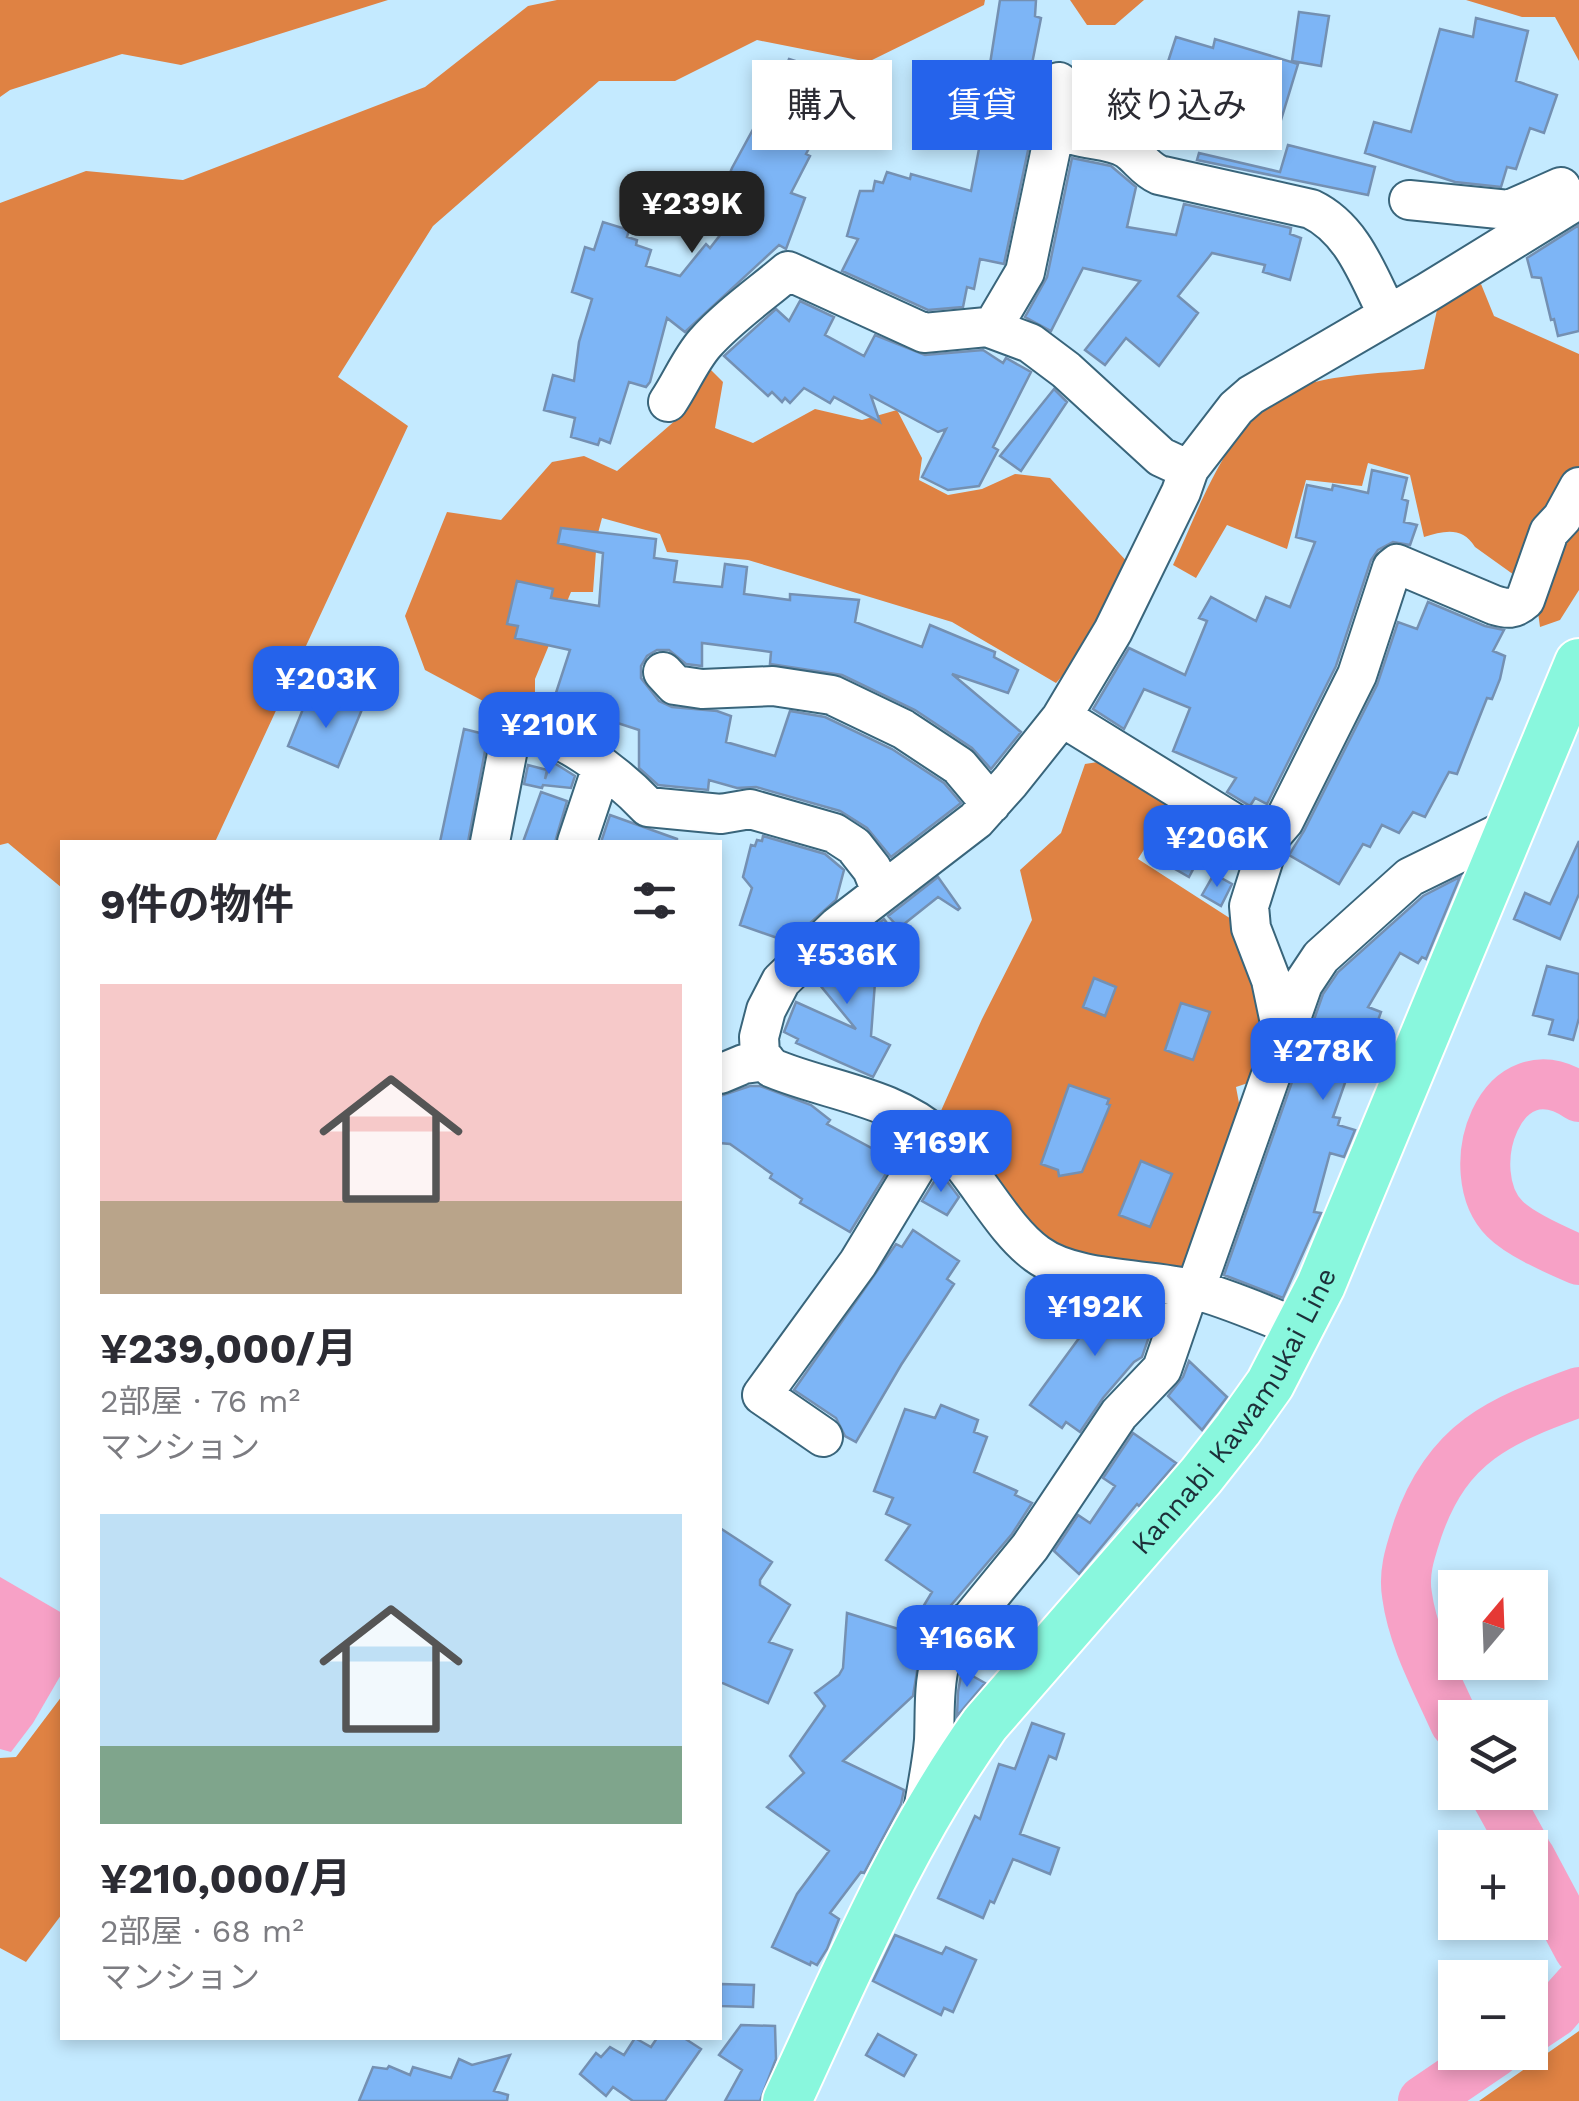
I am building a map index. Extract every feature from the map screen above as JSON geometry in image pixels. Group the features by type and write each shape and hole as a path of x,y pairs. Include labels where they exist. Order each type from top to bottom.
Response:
{"main road":[{"name":"Kannabi Kawamukai Line","path":"787,2101 922,1818 985,1724 1201,1476 1270,1384 1321,1285 1579,663"}],"street":[{"path":"992,328 1025,272 1056,126 1059,82"},
{"path":"1056,126 1126,148 1146,169 1159,176 1311,209 1326,216 1354,248 1388,315"},
{"path":"1409,200 1508,210 1579,178"},
{"path":"1300,1328 1192,1290 1105,1276 1039,1256 1012,1230 969,1169 942,1141 889,1107 772,1068 760,1055 759,1036 766,1010 782,981 838,926 976,820 1062,717 1114,631 1182,492 1188,470 1236,408 1251,395 1579,199"},
{"path":"668,402 686,376 692,359 708,340 788,270 924,332 992,328 1030,342 1161,457 1188,470"},
{"path":"1284,1042 1270,980 1251,928 1249,906 1272,836 1284,821 1357,675 1392,568 1397,564 1494,605 1518,607 1525,600 1549,532 1562,518 1579,487"},
{"path":"663,672 675,686 773,686 832,695 903,729 959,766 990,804"},
{"path":"1062,717 1250,833 1272,836"},
{"path":"490,840 513,723 550,735 602,767 624,782 648,807 721,814 750,810 834,833 854,846 872,869 881,891"},
{"path":"577,840 602,767"},
{"path":"922,1818 934,1742 934,1689 946,1643 971,1619 1030,1547 1119,1414 1162,1368 1200,1278 1303,984 1321,956 1410,877 1512,828"},
{"path":"722,1073 766,1061"},
{"path":"824,1437 762,1395 858,1263 922,1157 942,1141"}],"shaded area":[{"path":"0,0 388,0 181,65 122,54 10,90 0,97"},
{"path":"557,0 985,0 984,5 872,60 757,40 675,81 599,81 433,226 338,377 408,426 216,840 60,840 60,886 8,843 0,845 0,203 86,171 183,180 425,87 528,6"},
{"path":"1070,0 1144,0 1115,25 1087,25"},
{"path":"1466,0 1579,0 1579,61 1555,17 1522,17"},
{"path":"1481,284 1494,316 1579,354 1579,590 1560,620 1540,627 1535,590 1464,536 1445,532 1424,537 1410,475 1368,463 1362,486 1306,480 1287,549 1227,525 1196,578 1173,565 1223,459 1259,413 1281,396 1308,384 1424,369 1439,301"},
{"path":"703,362 723,382 715,428 753,443 815,409 862,420 897,410 922,458 919,480 948,495 982,489 1015,474 1050,478 1131,566 1082,654 1056,683 952,622 748,560 667,552 660,534 602,518 593,592 571,592 535,679 535,714 485,702 425,670 405,616 447,512 501,520 552,462 584,456 617,471 677,419"},
{"path":"1117,759 1175,800 1138,859 1242,926 1279,1046 1263,1078 1236,1087 1244,1130 1193,1276 1073,1256 1033,1234 940,1113 1032,920 1020,870 1061,833 1085,764"},
{"path":"0,1577 60,1612 60,1676 11,1752 0,1749"},
{"path":"60,1699 60,1917 26,1962 0,1948 0,1758 16,1757"},
{"path":"1579,2031 1579,2101 1479,2101 1523,2070 1548,2070 1548,2053"}],"building":[{"path":"1000,0 1036,0 1035,16 1041,18 1033,60 991,60"},
{"path":"1299,12 1329,16 1321,66 1292,61"},
{"path":"1476,18 1528,31 1516,81 1557,95 1544,133 1530,128 1516,169 1507,167 1501,187 1455,182 1365,153 1374,122 1411,132 1440,29 1473,37"},
{"path":"1176,37 1213,48 1215,39 1298,64 1282,117 1282,60 1169,60"},
{"path":"752,131 752,150 808,150 806,154 810,156 791,193 805,198 786,249 779,245 685,332 667,318 650,382 646,387 629,382 610,443 600,439 598,445 571,437 575,418 544,410 553,375 574,381 579,342 592,299 572,292 585,247 594,250 603,222 629,230 627,237 651,250 646,266 680,276 706,244 710,248 742,207 720,197"},
{"path":"1288,145 1375,167 1368,195 1197,160 1199,153 1280,172"},
{"path":"979,150 1028,150 1004,264 980,259 974,289 967,287 963,307 928,310 842,271 858,239 847,236 860,191 873,191 875,181 883,183 887,172 910,179 911,174 971,191"},
{"path":"1072,158 1111,166 1136,187 1127,227 1176,235 1184,204 1291,228 1290,234 1301,238 1290,280 1263,272 1265,265 1212,253 1178,296 1198,313 1159,366 1126,338 1105,365 1085,350 1140,281 1083,268 1051,331 1025,317 1047,277"},
{"path":"1579,225 1579,331 1558,336 1541,278 1532,277 1527,258"},
{"path":"800,301 834,317 825,335 864,356 875,335 925,355 983,350 1003,363 1006,358 1031,372 993,447 998,450 979,486 948,490 922,477 946,429 938,432 871,396 880,422 834,397 830,403 804,388 790,403 785,398 782,402 772,392 768,396 724,356 776,309 789,321"},
{"path":"1054,389 1067,402 1021,471 1000,456"},
{"path":"1372,470 1407,478 1402,499 1408,501 1404,522 1417,525 1410,545 1393,542 1378,550 1371,560 1336,666 1267,804 1255,798 1250,806 1227,792 1236,778 1173,751 1190,708 1144,689 1124,729 1093,709 1129,648 1185,675 1207,621 1199,618 1211,597 1256,621 1266,597 1290,607 1315,542 1296,537 1307,485 1332,490 1333,485 1368,493"},
{"path":"561,528 656,539 654,558 677,561 674,582 722,587 725,564 747,567 744,594 790,600 790,594 859,600 855,622 922,647 930,625 995,652 994,657 1018,670 1008,693 952,674 1021,732 991,769 972,748 915,710 842,675 770,664 771,652 702,643 702,666 686,664 669,650 657,650 647,656 641,666 641,678 659,701 672,707 731,716 726,742 775,756 790,711 825,717 892,749 944,783 961,803 891,857 867,828 840,811 756,787 737,788 709,780 708,790 658,785 639,768 639,730 553,702 570,650 515,638 518,626 507,624 517,581 553,589 551,598 599,606 603,553 558,543"},
{"path":"1428,602 1504,630 1493,651 1505,656 1500,679 1492,699 1487,698 1457,774 1449,772 1425,817 1413,812 1399,833 1382,825 1370,847 1363,844 1339,884 1289,855 1377,685 1398,622 1417,629"},
{"path":"335,697 363,707 338,767 288,746 305,704 329,713"},
{"path":"464,729 488,735 468,840 440,840"},
{"path":"551,761 575,776 571,788 524,784 528,765 547,770 545,779"},
{"path":"541,792 567,801 556,840 524,840"},
{"path":"1172,811 1211,835 1189,877 1154,857"},
{"path":"610,815 677,839 677,840 602,840"},
{"path":"763,836 825,854 844,870 836,900 789,942 740,925 752,888 743,877 751,845 762,841"},
{"path":"1579,841 1579,894 1560,939 1514,919 1525,893 1550,904"},
{"path":"1214,874 1232,884 1221,906 1202,895"},
{"path":"938,877 960,908 938,897 899,928 888,916"},
{"path":"1460,877 1426,959 1422,957 1418,963 1400,953 1368,1007 1381,1012 1372,1037 1376,1039 1365,1065 1353,1060 1333,1117 1340,1118 1338,1125 1355,1130 1344,1157 1330,1153 1314,1212 1321,1213 1283,1298 1224,1275 1323,994 1338,972 1423,896"},
{"path":"884,919 898,938 871,958 876,969 871,1036 890,1045 873,1077 796,1043 798,1039 784,1032 796,1002 856,1029 815,979"},
{"path":"1547,966 1579,974 1579,1018 1573,1040 1549,1034 1553,1020 1533,1015"},
{"path":"1094,978 1116,987 1105,1016 1083,1007"},
{"path":"1181,1003 1210,1012 1193,1060 1165,1050"},
{"path":"1069,1085 1109,1099 1110,1105 1082,1172 1059,1176 1058,1170 1041,1164"},
{"path":"760,1086 811,1105 830,1120 827,1124 892,1159 897,1156 850,1232 800,1203 802,1199 770,1178 772,1174 730,1144 722,1143 722,1095"},
{"path":"1141,1161 1172,1174 1150,1227 1119,1215"},
{"path":"940,1172 959,1197 947,1215 922,1201"},
{"path":"913,1230 959,1261 947,1279 954,1284 856,1442 845,1436 836,1418 794,1390 896,1244 902,1247"},
{"path":"1079,1295 1159,1308 1142,1357 1103,1398 1080,1432 1066,1422 1062,1428 1030,1405 1085,1330 1074,1328"},
{"path":"1189,1361 1227,1397 1202,1430 1168,1396 1183,1377"},
{"path":"941,1405 978,1420 974,1432 987,1437 974,1472 1017,1491 1015,1495 1032,1503 1012,1534 929,1631 920,1653 913,1696 843,1761 904,1790 901,1804 864,1873 830,1913 839,1919 827,1949 817,1965 810,1965 772,1947 797,1894 829,1851 767,1807 804,1773 790,1756 825,1706 815,1693 843,1668 847,1613 908,1632 932,1592 886,1560 910,1525 886,1514 893,1498 874,1491 905,1409 935,1418"},
{"path":"1133,1433 1176,1463 1079,1574 1054,1551 1078,1515 1090,1523 1115,1486 1103,1478"},
{"path":"722,1529 772,1562 760,1585 790,1605 769,1642 792,1650 768,1703 722,1683"},
{"path":"962,1670 985,1683 957,1716 958,1692"},
{"path":"1032,1723 1064,1734 1056,1759 1049,1756 1020,1834 1059,1848 1050,1874 1013,1859 994,1903 990,1901 983,1918 938,1898 975,1816 980,1819 999,1764 1015,1769"},
{"path":"895,1935 942,1954 946,1947 976,1960 953,2012 944,2008 941,2015 873,1981"},
{"path":"722,1984 754,1985 753,2007 722,2006"},
{"path":"741,2025 775,2026 776,2059 760,2101 725,2101 742,2070 719,2055"},
{"path":"878,2034 916,2055 904,2076 866,2055"},
{"path":"634,2040 651,2047 656,2040 687,2040 701,2049 665,2101 633,2101 613,2087 606,2096 580,2074 596,2053 601,2057 610,2047 624,2055"},
{"path":"510,2055 494,2091 508,2095 507,2101 359,2101 373,2067 389,2066 410,2075 413,2067 451,2078 459,2059 472,2065"}],"waterway":[{"path":"1579,1097 1551,1085 1528,1087 1508,1100 1495,1120 1487,1146 1486,1173 1491,1198 1505,1219 1530,1237 1579,1260"},
{"path":"1444,1700 1414,1628 1407,1595 1408,1561 1430,1499 1461,1455 1480,1439 1524,1413 1579,1392"},
{"path":"1504,1810 1515,1830"},
{"path":"1548,1891 1579,1949"},
{"path":"1548,2017 1579,1985"},
{"path":"1423,2101 1469,2070"}]}
